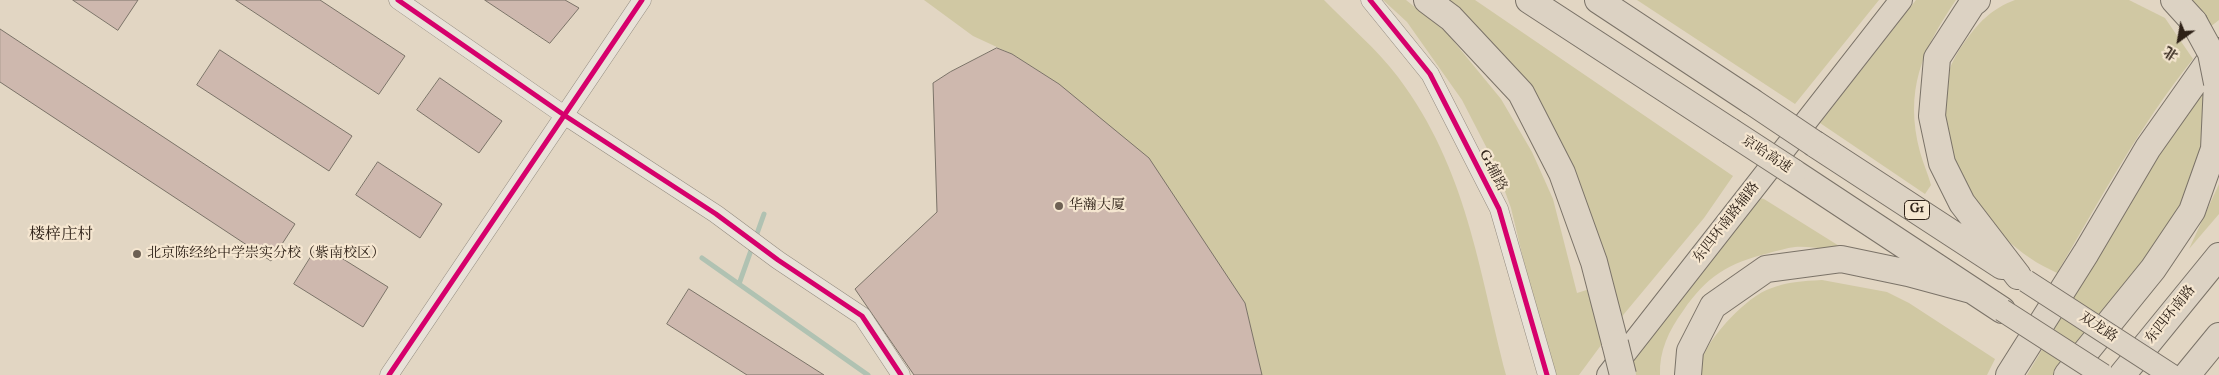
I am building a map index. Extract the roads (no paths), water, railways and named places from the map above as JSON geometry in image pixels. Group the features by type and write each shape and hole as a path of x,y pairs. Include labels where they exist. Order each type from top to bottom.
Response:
{"highway":[{"path":"1427,0 1451,18 1521,93 1562,173 1594,262 1623,375"},
{"name":"京哈高速","path":"1529,0 2002,310"},
{"name":"G1","path":"1598,0 2022,279"},
{"path":"1977,0 1972,4 1937,58 1932,116 1942,163 1962,203 2022,279"},
{"path":"2067,375 2152,269 2192,212 2214,148 2217,83 2212,53 2194,22 2174,0"},
{"path":"2009,375 2086,253 2148,148 2208,63 2219,51"},
{"name":"东四环南路","path":"2122,375 2219,256"},
{"path":"1688,375 1690,351 1713,306 1766,270 1841,259 1908,273 1971,290"},
{"path":"2187,375 2219,336"},
{"path":"1615,343 1617,375"}],"main road":[{"name":"东四环南路辅路","path":"1608,375 1901,0"},
{"name":"双龙路","path":"2022,279 2171,375"},
{"path":"2002,310 2103,375"}],"street":[{"path":"398,0 862,316 901,375"},
{"path":"389,375 642,0"},
{"name":"G1辅路","path":"1370,0 1430,74 1499,209 1547,375"}],"waterway":[{"path":"739,284 764,214"},
{"path":"702,258 868,375"}],"place":[{"name":"华瀚大厦","path":"1059,206"},
{"name":"北京陈经纶中学崇实分校（紫南校区）","path":"137,254"}],"district":[{"name":"楼梓庄村","path":"61,236"}]}
